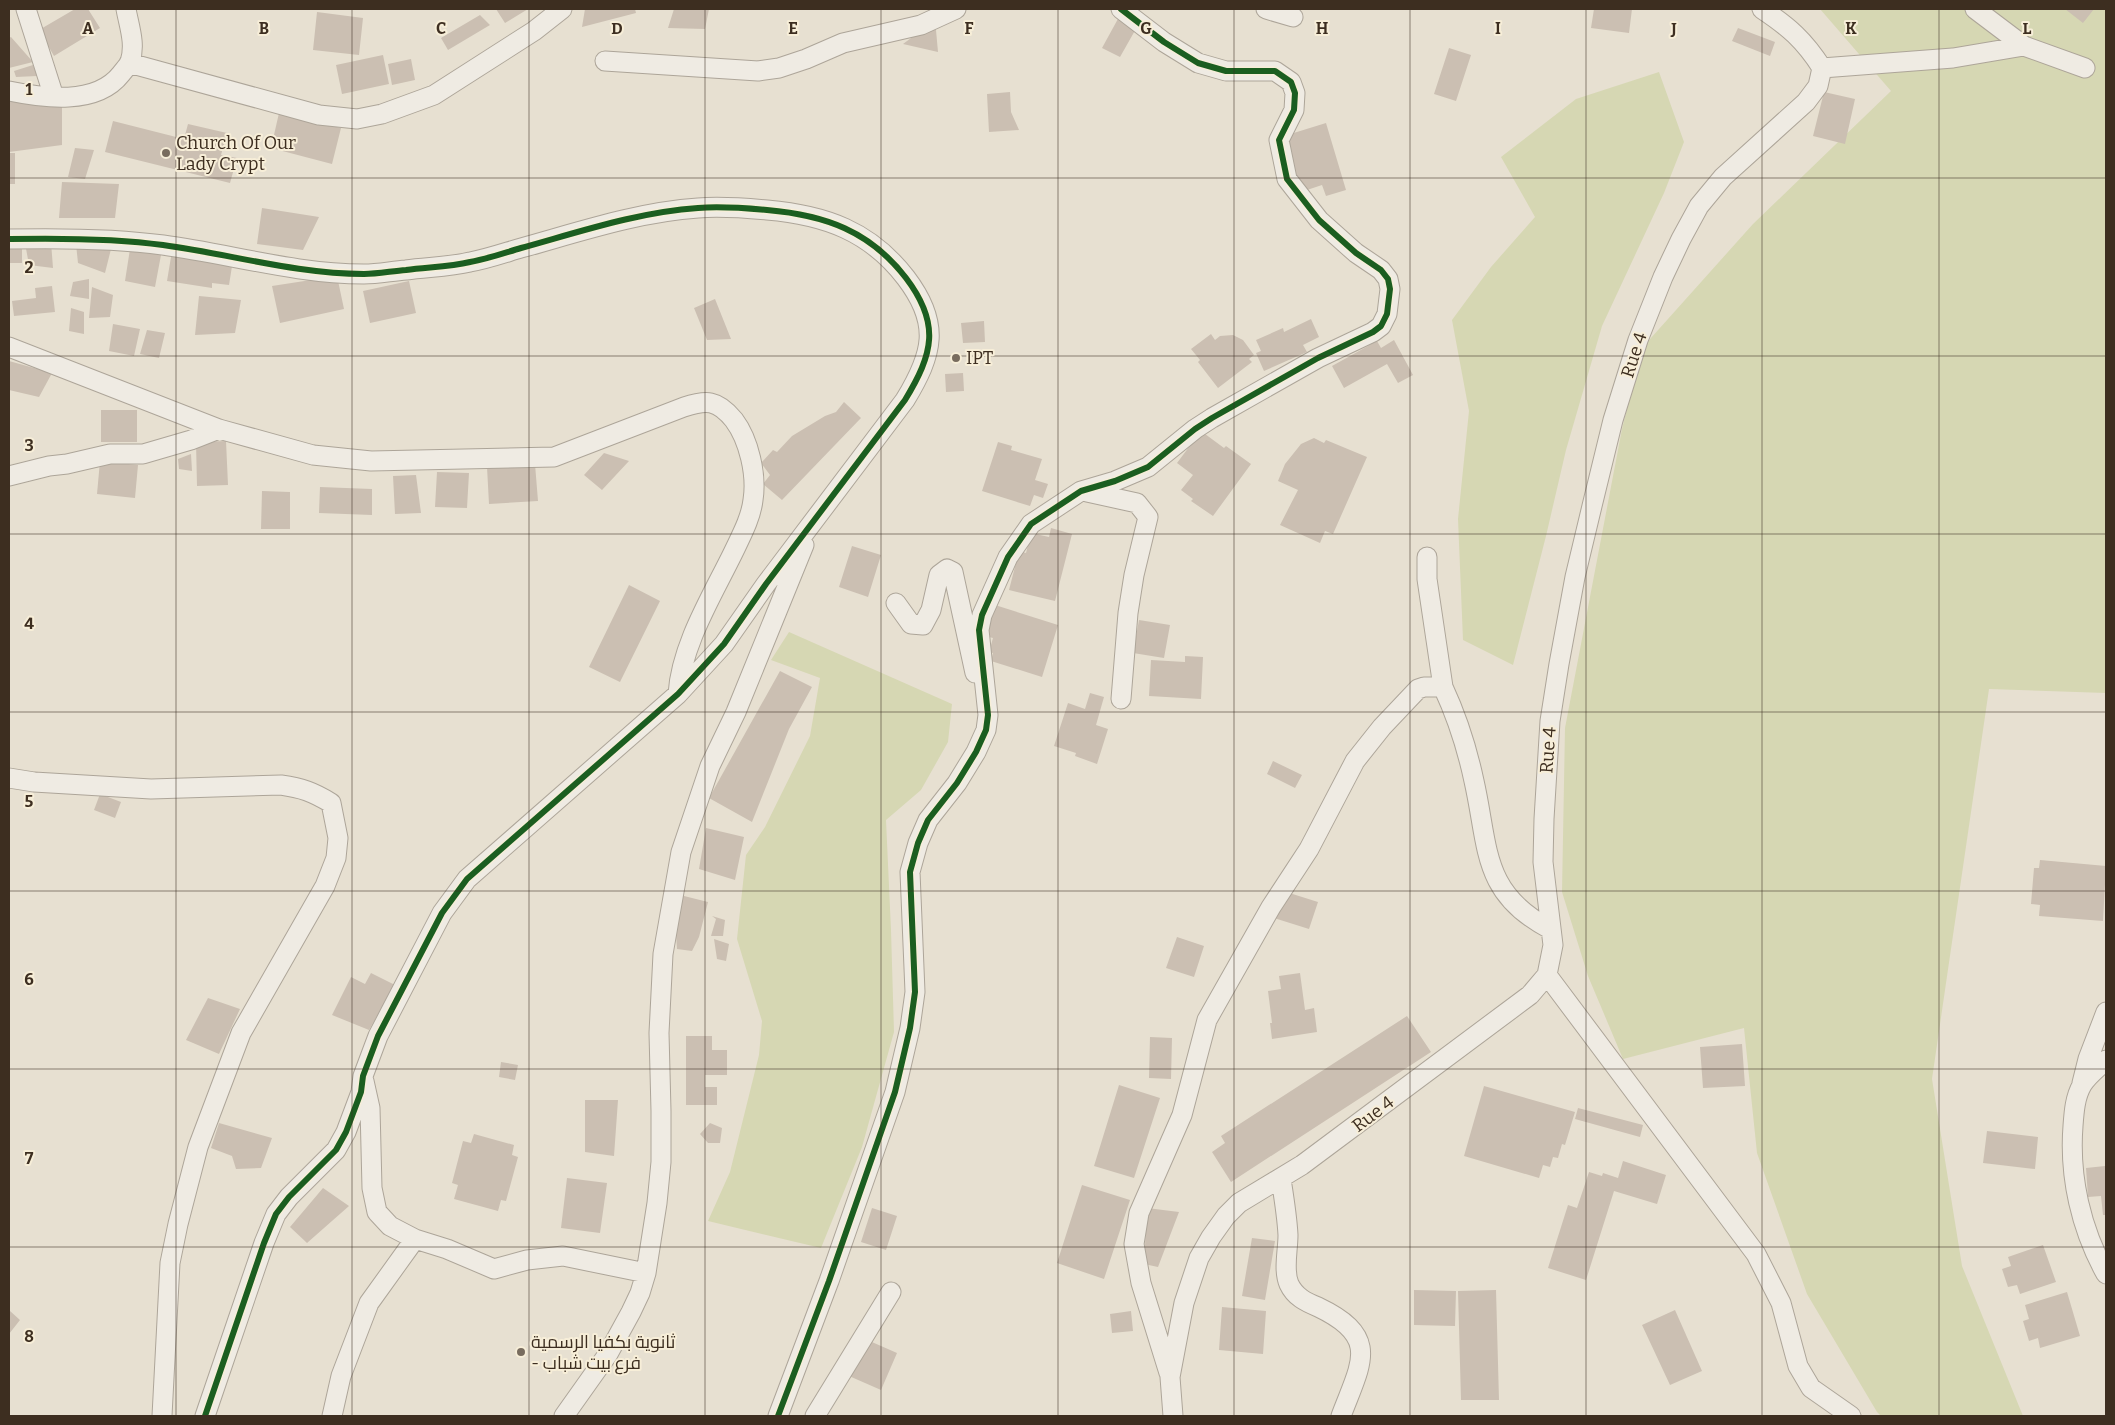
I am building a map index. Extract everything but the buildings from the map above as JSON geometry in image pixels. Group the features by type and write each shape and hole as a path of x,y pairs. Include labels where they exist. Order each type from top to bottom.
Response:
{"street":[{"path":"26,9 54,97"},
{"path":"9,91 54,97 71,96 102,89 117,78 130,63 132,35 126,9"},
{"path":"130,63 319,115 357,119 382,114 434,96 534,31 562,9"},
{"path":"605,61 758,71 779,68 806,59 843,42 921,25 956,9"},
{"path":"778,1416 826,1289 895,1092 910,1028 915,992 910,872 918,843 928,820 957,783 976,752 986,730 988,715 979,630 989,596 1008,557 1031,524 1081,491 1115,481 1148,467 1195,429 1212,418 1318,358 1382,326 1387,314 1389,300 1388,279 1381,270 1356,252 1319,220 1287,179 1279,140 1294,110 1296,93 1291,82 1275,71 1226,71 1198,63 1164,42 1121,9"},
{"path":"1266,9 1293,17"},
{"path":"1762,9 1786,26 1809,47 1822,68 1953,58 2024,46"},
{"path":"1975,9 2024,46 2085,68"},
{"name":"Rue 4","path":"1173,1416 1170,1377 1184,1303 1199,1258 1226,1216 1239,1203 1281,1179 1377,1110 1523,1000 1547,975 1553,945 1544,862 1544,810 1551,711 1573,586 1613,420 1638,340 1663,277 1681,238 1699,206 1723,177 1806,102 1818,86 1822,68"},
{"path":"9,238 59,238 162,245 300,269 365,274 470,262 630,219 671,211 700,208 794,212 821,218 848,228 873,244 896,266 913,288 924,310 930,334 929,350 921,374 905,400 766,584 724,644 678,694 467,879 442,913 378,1036 363,1076 358,1100 346,1132 336,1150 289,1197 276,1214 264,1243 205,1416"},
{"path":"9,348 219,429 313,455 371,461 554,457 702,401 710,402 723,409 739,427 748,451 754,480 753,500 746,525 691,643 679,677 678,694"},
{"path":"9,476 110,454 143,454 191,440 219,429"},
{"path":"1081,491 1130,500 1142,507 1148,517 1134,575 1128,613 1121,699"},
{"path":"564,1416 608,1354 640,1294 646,1273 661,1162 659,1033 663,954 681,852 710,766 736,712 814,520"},
{"path":"1427,557 1427,579 1443,687 1458,720 1469,760 1493,874 1504,893 1519,910 1550,929"},
{"path":"896,603 911,624 923,625 931,610 939,575 947,569 953,572 968,648 988,715"},
{"path":"1170,1377 1141,1283 1134,1244 1139,1213 1182,1115 1207,1020 1271,907 1309,849 1355,761 1365,746 1418,689 1424,687 1443,687"},
{"path":"9,778 34,782 151,789 281,785 302,788 316,794 331,803 333,810 338,838 336,858 328,879 241,1033 198,1147 170,1263 162,1416"},
{"path":"1547,975 1756,1254 1781,1304 1798,1366 1811,1388 1851,1416"},
{"path":"2106,1012 2088,1059 2074,1108 2072,1144 2072,1171 2077,1197 2090,1239 2106,1274"},
{"path":"2082,1084 2106,1060"},
{"path":"363,1076 370,1108 372,1188 377,1212 390,1226 415,1238 494,1269 527,1260 562,1256 646,1273"},
{"path":"1281,1179 1286,1216 1286,1272 1288,1283 1302,1299 1336,1316 1347,1324 1356,1334 1361,1346 1361,1360 1358,1373 1341,1416"},
{"path":"332,1416 341,1376 369,1303 415,1238"},
{"path":"815,1416 891,1292"}],"green space":[{"path":"1820,9 2106,9 2106,693 1989,689 1932,1079 1962,1266 2023,1416 1881,1416 1877,1412 1807,1294 1757,1153 1744,1028 1623,1059 1588,976 1562,892 1565,728 1622,429 1642,348 1753,224 1891,91"},
{"path":"1659,72 1684,142 1664,193 1602,326 1566,450 1513,665 1463,640 1458,519 1469,411 1452,320 1491,267 1535,217 1501,157 1576,99"},
{"path":"789,632 952,704 948,742 921,790 886,820 894,1032 862,1147 821,1248 708,1221 730,1172 759,1055 762,1021 737,939 746,855 765,827 810,736 820,678 771,660"}],"cycle path":[{"path":"778,1416 829,1281 895,1092 910,1028 915,992 910,872 918,843 928,820 957,783 976,752 986,730 988,715 979,630 982,615 1008,557 1031,524 1081,491 1115,481 1148,467 1195,429 1212,418 1318,358 1373,332 1381,326 1387,314 1390,289 1388,279 1381,270 1356,253 1319,220 1287,179 1279,140 1294,110 1295,93 1291,82 1275,71 1226,71 1198,63 1164,42 1121,9"},
{"path":"9,239 125,241 188,249 313,271 369,274 462,264 489,258 587,229 631,218 676,210 707,207 767,210 788,212 827,221 845,228 877,248 906,278 925,310 928,325 927,353 915,383 905,400 766,584 724,644 678,694 467,879 442,913 378,1036 363,1076 361,1092 346,1132 336,1150 289,1197 276,1214 264,1243 205,1416"}],"place":[{"name":"Church Of Our Lady Crypt","path":"166,153"},
{"name":"IPT","path":"956,358"},
{"name":"ثانوية بكفيا الرسمية - فرع بيت شباب","path":"521,1352"}]}
